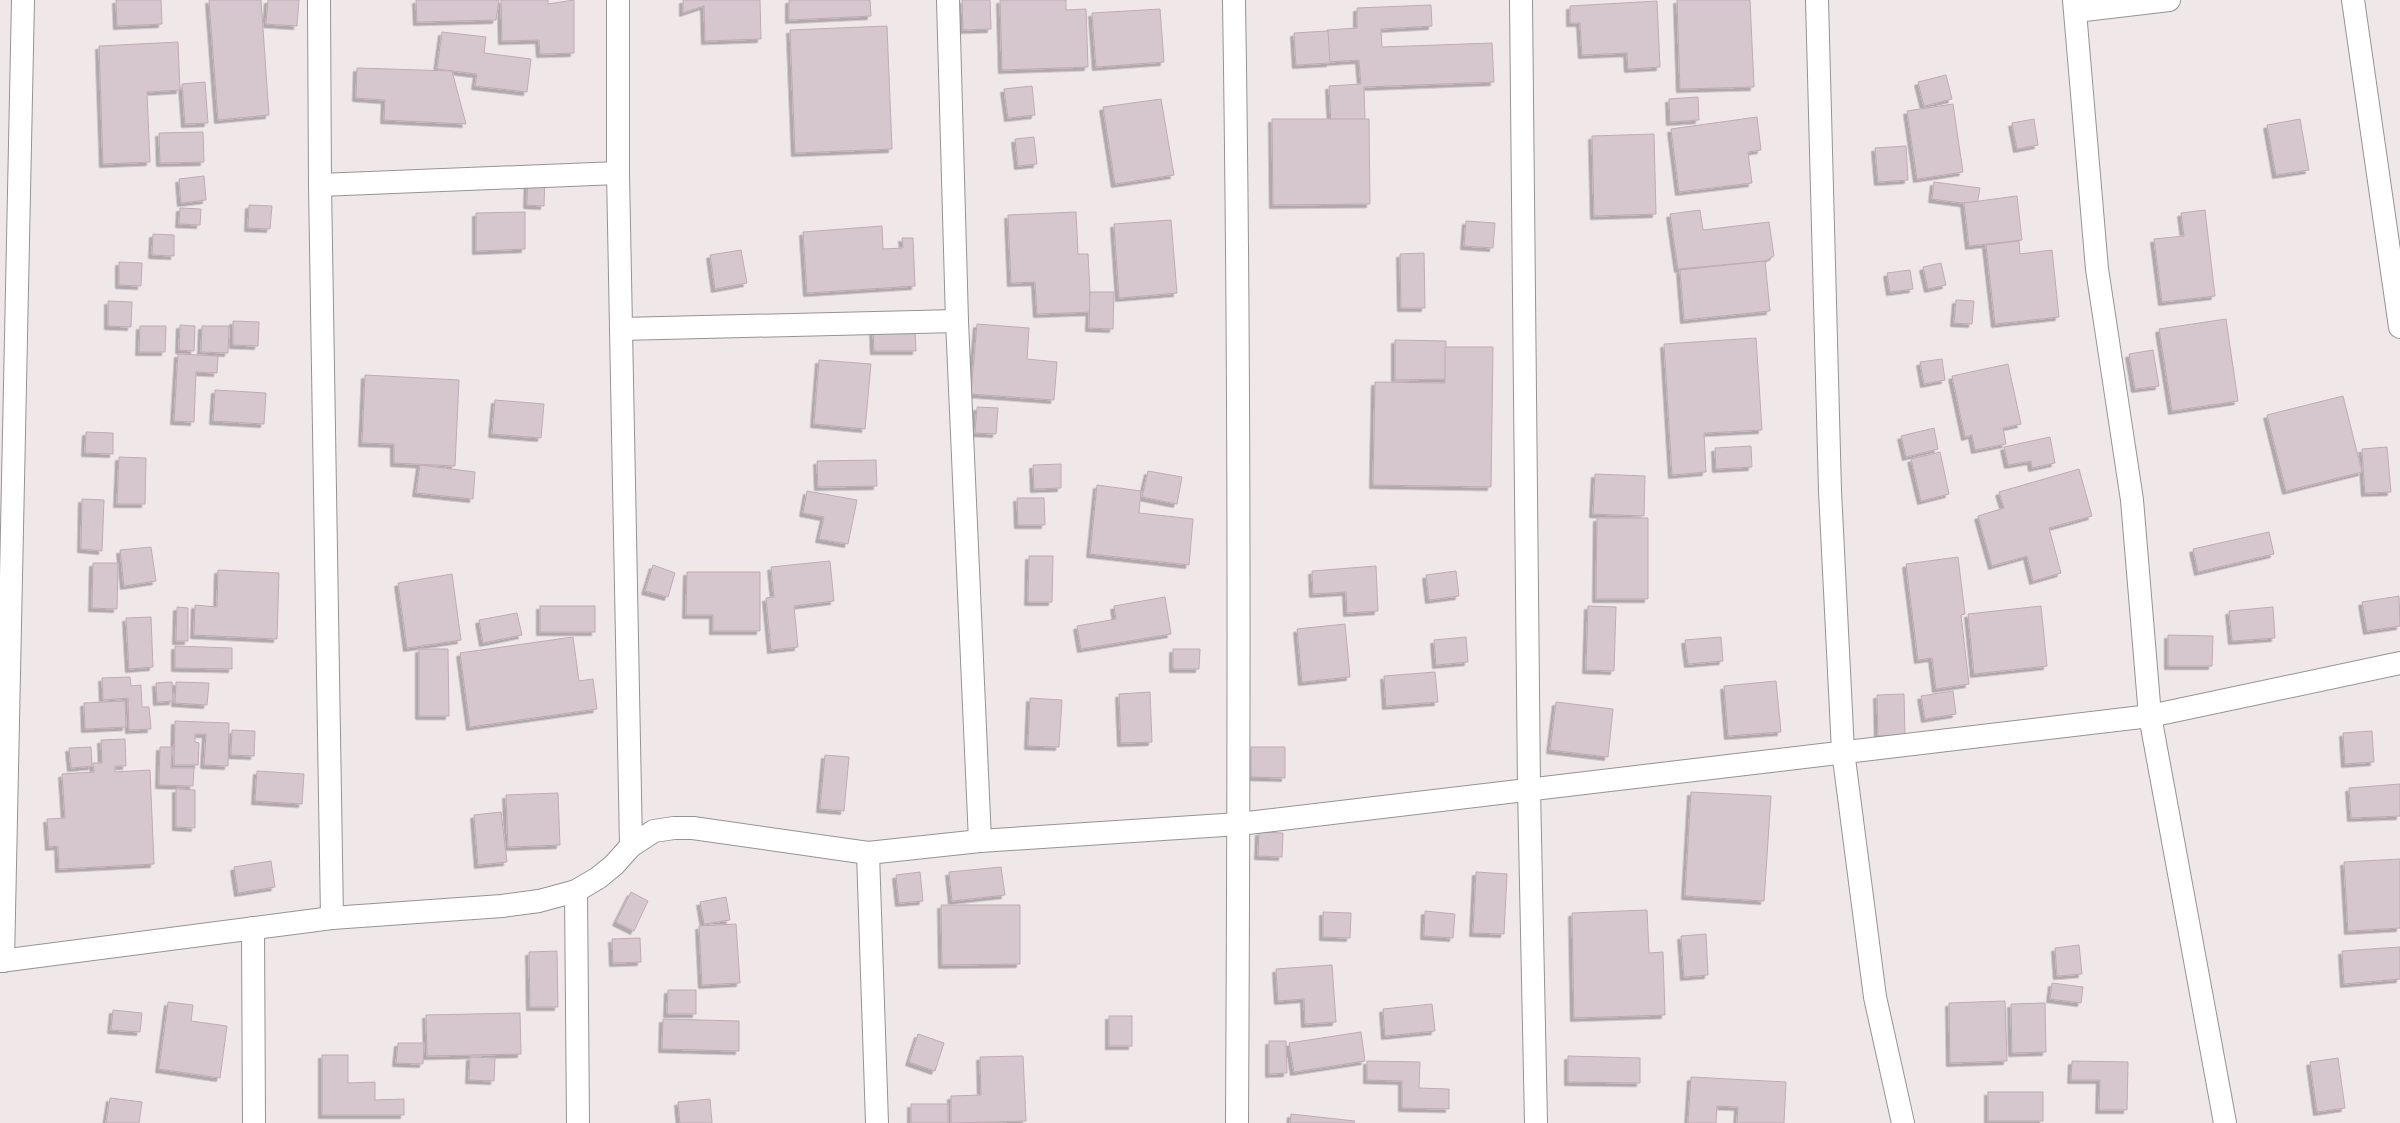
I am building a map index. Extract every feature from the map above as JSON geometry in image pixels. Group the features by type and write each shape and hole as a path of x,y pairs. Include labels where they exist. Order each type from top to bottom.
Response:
{"street":[{"path":"23,0 2,961 332,918 502,906 539,901 576,891 608,869 631,846 654,831 674,828 693,828 868,853 980,840 1239,824 1529,788 2150,716 2400,663"},
{"path":"319,0 320,185 332,918"},
{"path":"618,0 618,173 631,846"},
{"path":"948,0 957,321 980,840"},
{"path":"1234,0 1237,191 1239,824 1237,1123"},
{"path":"1521,0 1529,788 1536,1123"},
{"path":"1817,0 1831,499 1843,751 1874,997 1884,1047 1903,1123"},
{"path":"2169,0 2075,6 2096,269 2120,411 2132,500 2150,716 2225,1123"},
{"path":"2353,0 2400,327"},
{"path":"320,185 618,173"},
{"path":"621,329 957,321"},
{"path":"868,853 877,1123"},
{"path":"576,891 578,1123"},
{"path":"253,928 254,1123"}],"building":[{"path":"116,0 161,0 162,24 117,26"},
{"path":"209,0 261,0 269,115 218,120"},
{"path":"268,0 299,0 297,26 266,24"},
{"path":"416,0 499,0 496,20 417,22"},
{"path":"501,0 548,0 548,4 574,0 574,53 540,54 539,40 502,41"},
{"path":"683,0 760,0 761,39 705,41 704,6 683,13"},
{"path":"789,0 870,0 871,16 789,20"},
{"path":"962,0 990,0 991,29 963,30"},
{"path":"1000,0 1066,0 1066,10 1086,9 1088,67 1002,70"},
{"path":"1677,0 1750,0 1754,87 1680,89"},
{"path":"1657,1 1660,67 1628,69 1627,53 1582,55 1580,23 1570,23 1570,6"},
{"path":"1431,5 1432,26 1381,29 1382,47 1492,43 1494,82 1364,87 1365,122 1331,124 1329,86 1361,84 1359,60 1328,62 1327,30 1357,28 1357,8"},
{"path":"1160,9 1164,62 1096,67 1092,13"},
{"path":"887,26 892,149 795,153 790,30"},
{"path":"1328,31 1330,63 1296,65 1294,33"},
{"path":"442,32 486,37 484,53 531,59 527,92 475,86 477,74 437,69"},
{"path":"178,42 180,90 147,92 150,162 103,164 99,46"},
{"path":"357,68 452,71 466,124 384,120 385,100 356,98"},
{"path":"1946,75 1952,99 1924,106 1918,82"},
{"path":"205,82 208,123 185,124 182,84"},
{"path":"1032,86 1035,115 1008,118 1004,89"},
{"path":"1698,97 1699,120 1670,122 1669,99"},
{"path":"1161,99 1174,175 1115,184 1103,107"},
{"path":"1953,104 1963,172 1917,179 1907,111"},
{"path":"1757,117 1761,150 1748,152 1752,183 1679,192 1671,129"},
{"path":"1272,119 1369,119 1370,204 1273,205"},
{"path":"2034,119 2038,145 2017,149 2012,123"},
{"path":"2300,119 2309,170 2276,175 2267,125"},
{"path":"203,132 204,162 160,163 159,133"},
{"path":"1654,134 1656,214 1594,216 1592,136"},
{"path":"1034,137 1037,164 1018,166 1015,139"},
{"path":"1906,146 1908,180 1878,182 1875,148"},
{"path":"528,172 545,173 544,206 527,205"},
{"path":"204,176 206,200 181,203 179,179"},
{"path":"1934,182 1980,188 1977,205 1932,199"},
{"path":"2017,196 2022,240 1969,246 1964,203"},
{"path":"249,205 272,206 270,229 248,228"},
{"path":"180,208 201,209 200,225 179,224"},
{"path":"1700,210 1703,230 1769,222 1774,256 1765,261 1678,269 1670,214"},
{"path":"2205,210 2215,296 2162,302 2154,239 2184,236 2181,213"},
{"path":"525,212 525,249 476,251 476,213"},
{"path":"1076,212 1078,254 1088,254 1091,312 1037,314 1035,282 1011,283 1008,215"},
{"path":"1171,220 1177,293 1119,298 1114,224"},
{"path":"1466,221 1495,223 1493,248 1464,246"},
{"path":"882,226 883,249 903,248 902,238 913,238 915,286 807,293 803,232"},
{"path":"153,234 174,235 174,256 152,255"},
{"path":"2019,241 2020,254 2052,250 2059,317 1995,324 1986,245"},
{"path":"741,250 747,283 715,289 710,255"},
{"path":"1424,253 1425,308 1401,308 1400,254"},
{"path":"1765,261 1770,311 1684,320 1680,270"},
{"path":"119,262 142,263 141,286 119,285"},
{"path":"1941,263 1946,285 1928,289 1923,267"},
{"path":"1910,270 1913,289 1890,292 1887,273"},
{"path":"1090,292 1114,292 1113,329 1089,328"},
{"path":"1956,300 1974,301 1972,324 1954,323"},
{"path":"108,301 132,302 131,327 108,326"},
{"path":"2226,319 2238,401 2172,411 2159,329"},
{"path":"233,321 259,322 258,346 233,345"},
{"path":"977,324 1029,328 1027,359 1057,362 1054,400 971,394"},
{"path":"180,325 195,326 194,351 179,350"},
{"path":"140,326 166,326 165,352 139,352"},
{"path":"202,326 229,326 228,353 201,352"},
{"path":"873,329 915,329 916,351 874,351"},
{"path":"1756,338 1762,430 1704,433 1706,472 1672,475 1664,344"},
{"path":"1395,340 1446,341 1446,379 1395,380"},
{"path":"1445,347 1493,347 1491,487 1373,485 1375,382 1445,383"},
{"path":"2153,350 2159,386 2135,389 2129,354"},
{"path":"178,354 218,356 217,373 196,372 194,422 174,421"},
{"path":"1942,359 1945,380 1924,384 1920,362"},
{"path":"819,360 871,364 865,429 814,424"},
{"path":"2008,364 2021,424 2003,428 2006,444 1975,450 1972,435 1965,437 1952,376"},
{"path":"365,375 459,380 455,466 394,463 394,444 362,443"},
{"path":"215,390 266,393 264,424 213,421"},
{"path":"2343,396 2362,472 2286,491 2267,415"},
{"path":"495,400 544,404 541,438 492,434"},
{"path":"977,407 998,408 996,434 975,433"},
{"path":"1934,428 1938,449 1906,457 1901,436"},
{"path":"86,432 113,433 113,454 85,453"},
{"path":"2050,437 2055,463 2032,468 2031,461 2008,465 2004,447"},
{"path":"1751,446 1752,467 1716,469 1715,448"},
{"path":"2387,447 2391,492 2365,493 2362,449"},
{"path":"1940,452 1949,494 1921,501 1911,459"},
{"path":"119,457 146,458 145,504 117,504"},
{"path":"876,460 877,486 818,487 817,461"},
{"path":"1061,464 1061,488 1034,489 1033,465"},
{"path":"420,465 475,472 473,499 416,493"},
{"path":"2079,469 2092,516 2049,528 2061,573 2033,581 2027,556 1992,566 1978,516 2004,508 1999,492"},
{"path":"1148,471 1182,477 1177,504 1142,497"},
{"path":"1595,474 1645,476 1644,516 1593,514"},
{"path":"1097,485 1141,491 1139,513 1193,519 1189,565 1090,554"},
{"path":"807,491 857,500 848,544 819,539 824,517 803,513"},
{"path":"1017,498 1044,498 1045,525 1018,525"},
{"path":"82,499 104,500 102,551 81,549"},
{"path":"1597,518 1648,518 1648,599 1596,599"},
{"path":"2269,532 2274,554 2198,572 2193,549"},
{"path":"151,547 156,581 124,586 120,550"},
{"path":"1029,556 1053,556 1052,602 1028,602"},
{"path":"1958,557 1965,614 1961,615 1969,684 1936,689 1932,658 1918,660 1906,564"},
{"path":"830,561 834,601 794,606 798,647 771,650 766,598 774,597 771,567"},
{"path":"93,563 118,563 117,609 92,608"},
{"path":"653,565 675,573 668,597 645,591"},
{"path":"1376,566 1378,611 1347,613 1346,592 1313,594 1312,571"},
{"path":"218,570 279,573 277,639 194,635 195,605 217,607"},
{"path":"1456,571 1459,596 1429,600 1426,575"},
{"path":"687,572 760,572 760,631 713,631 713,615 686,615"},
{"path":"452,574 461,640 407,648 398,583"},
{"path":"2399,596 2400,626 2367,631 2362,602"},
{"path":"1165,597 1171,634 1081,649 1077,626 1116,619 1114,606"},
{"path":"540,606 595,606 595,632 540,632"},
{"path":"1588,606 1616,607 1614,671 1586,670"},
{"path":"2041,606 2047,666 1974,674 1968,614"},
{"path":"177,607 188,608 188,641 176,641"},
{"path":"2273,607 2275,638 2232,641 2229,611"},
{"path":"517,613 522,635 483,643 479,620"},
{"path":"151,617 153,667 129,669 126,618"},
{"path":"1345,624 1350,677 1302,682 1297,629"},
{"path":"2168,635 2213,636 2212,666 2168,666"},
{"path":"573,637 579,681 593,679 597,709 470,727 460,653"},
{"path":"1466,637 1468,662 1436,665 1434,640"},
{"path":"1721,637 1723,661 1688,664 1685,640"},
{"path":"175,646 232,648 232,669 175,668"},
{"path":"419,649 448,649 449,716 419,716"},
{"path":"1173,649 1200,649 1199,669 1173,669"},
{"path":"1435,672 1438,702 1386,706 1384,676"},
{"path":"130,677 131,686 141,685 142,707 149,707 151,729 129,730 128,698 103,700 102,678"},
{"path":"1776,681 1781,732 1728,736 1724,686"},
{"path":"172,682 173,701 157,702 156,683"},
{"path":"176,682 209,683 207,705 175,703"},
{"path":"1953,691 1956,714 1925,719 1921,696"},
{"path":"1150,692 1152,742 1121,743 1119,694"},
{"path":"1904,694 1905,735 1878,736 1877,695"},
{"path":"1030,698 1062,700 1059,747 1028,746"},
{"path":"125,701 126,727 85,729 84,703"},
{"path":"1556,702 1613,709 1608,757 1550,750"},
{"path":"175,721 229,723 228,766 204,765 206,734 195,734 195,742 199,743 198,765 174,765"},
{"path":"232,730 255,731 254,756 231,755"},
{"path":"2372,731 2374,762 2345,764 2343,733"},
{"path":"125,739 126,766 115,766 115,772 150,770 154,864 59,869 58,846 49,847 47,819 65,818 62,774 94,772 93,763 102,763 101,740"},
{"path":"91,747 92,766 71,768 69,748"},
{"path":"160,747 172,747 171,768 194,768 193,786 159,785"},
{"path":"1251,747 1285,747 1285,778 1251,777"},
{"path":"825,755 849,757 844,811 820,809"},
{"path":"257,771 304,774 302,804 255,801"},
{"path":"2400,784 2400,816 2351,818 2349,788"},
{"path":"176,789 195,790 195,828 176,827"},
{"path":"1691,792 1771,796 1764,901 1685,896"},
{"path":"558,793 560,845 508,847 506,795"},
{"path":"501,812 507,862 478,865 474,815"},
{"path":"1259,832 1283,833 1282,857 1258,856"},
{"path":"2400,859 2400,928 2348,931 2344,862"},
{"path":"271,861 275,887 238,893 234,867"},
{"path":"1001,867 1005,895 952,901 949,872"},
{"path":"920,872 923,901 899,903 896,875"},
{"path":"1476,872 1507,874 1504,934 1473,933"},
{"path":"631,892 648,901 634,931 616,922"},
{"path":"726,897 730,920 704,924 700,902"},
{"path":"941,905 1020,905 1020,964 942,965"},
{"path":"1647,910 1649,953 1663,952 1665,1015 1574,1018 1572,913"},
{"path":"1425,911 1455,914 1453,938 1424,936"},
{"path":"1323,912 1351,913 1350,938 1323,937"},
{"path":"736,924 740,983 702,985 699,926"},
{"path":"1706,934 1708,975 1684,977 1681,936"},
{"path":"640,938 641,962 613,963 612,939"},
{"path":"2079,945 2082,974 2057,976 2055,948"},
{"path":"2400,947 2400,979 2344,984 2342,951"},
{"path":"557,951 558,1007 530,1007 529,952"},
{"path":"1332,965 1336,1022 1305,1024 1304,999 1278,1001 1276,969"},
{"path":"2052,983 2083,987 2081,1003 2050,999"},
{"path":"668,990 696,990 696,1014 667,1014"},
{"path":"2005,1001 2007,1061 1950,1063 1949,1003"},
{"path":"168,1002 193,1005 191,1021 227,1026 220,1078 159,1069"},
{"path":"2045,1003 2046,1052 2012,1053 2011,1004"},
{"path":"1432,1004 1435,1031 1385,1036 1383,1009"},
{"path":"113,1010 142,1013 140,1032 111,1030"},
{"path":"520,1013 521,1054 427,1056 426,1015"},
{"path":"1109,1016 1132,1016 1132,1046 1109,1046"},
{"path":"663,1019 739,1021 739,1051 662,1049"},
{"path":"1361,1032 1365,1061 1294,1072 1289,1043"},
{"path":"918,1034 944,1043 935,1071 909,1062"},
{"path":"1269,1041 1286,1041 1287,1073 1269,1074"},
{"path":"398,1043 424,1043 423,1064 396,1063"},
{"path":"322,1055 348,1055 348,1083 375,1082 375,1100 404,1099 404,1115 322,1115"},
{"path":"1023,1056 1026,1121 951,1123 951,1096 981,1095 980,1057"},
{"path":"1568,1056 1640,1058 1640,1083 1568,1082"},
{"path":"470,1057 495,1058 494,1081 469,1080"},
{"path":"2338,1058 2345,1108 2317,1112 2310,1062"},
{"path":"1367,1061 1420,1062 1419,1088 1449,1089 1449,1109 1402,1108 1402,1081 1367,1080"},
{"path":"2072,1061 2128,1062 2127,1110 2099,1110 2100,1080 2071,1080"},
{"path":"1691,1077 1786,1082 1784,1123 1737,1123 1738,1107 1717,1106 1716,1123 1688,1123"},
{"path":"1988,1092 2043,1092 2043,1121 1988,1121"},
{"path":"110,1098 142,1102 139,1123 106,1123"},
{"path":"710,1099 712,1123 680,1123 678,1102"},
{"path":"911,1104 948,1104 948,1123 911,1123"},
{"path":"1291,1114 1355,1121 1354,1123 1290,1123"}]}
